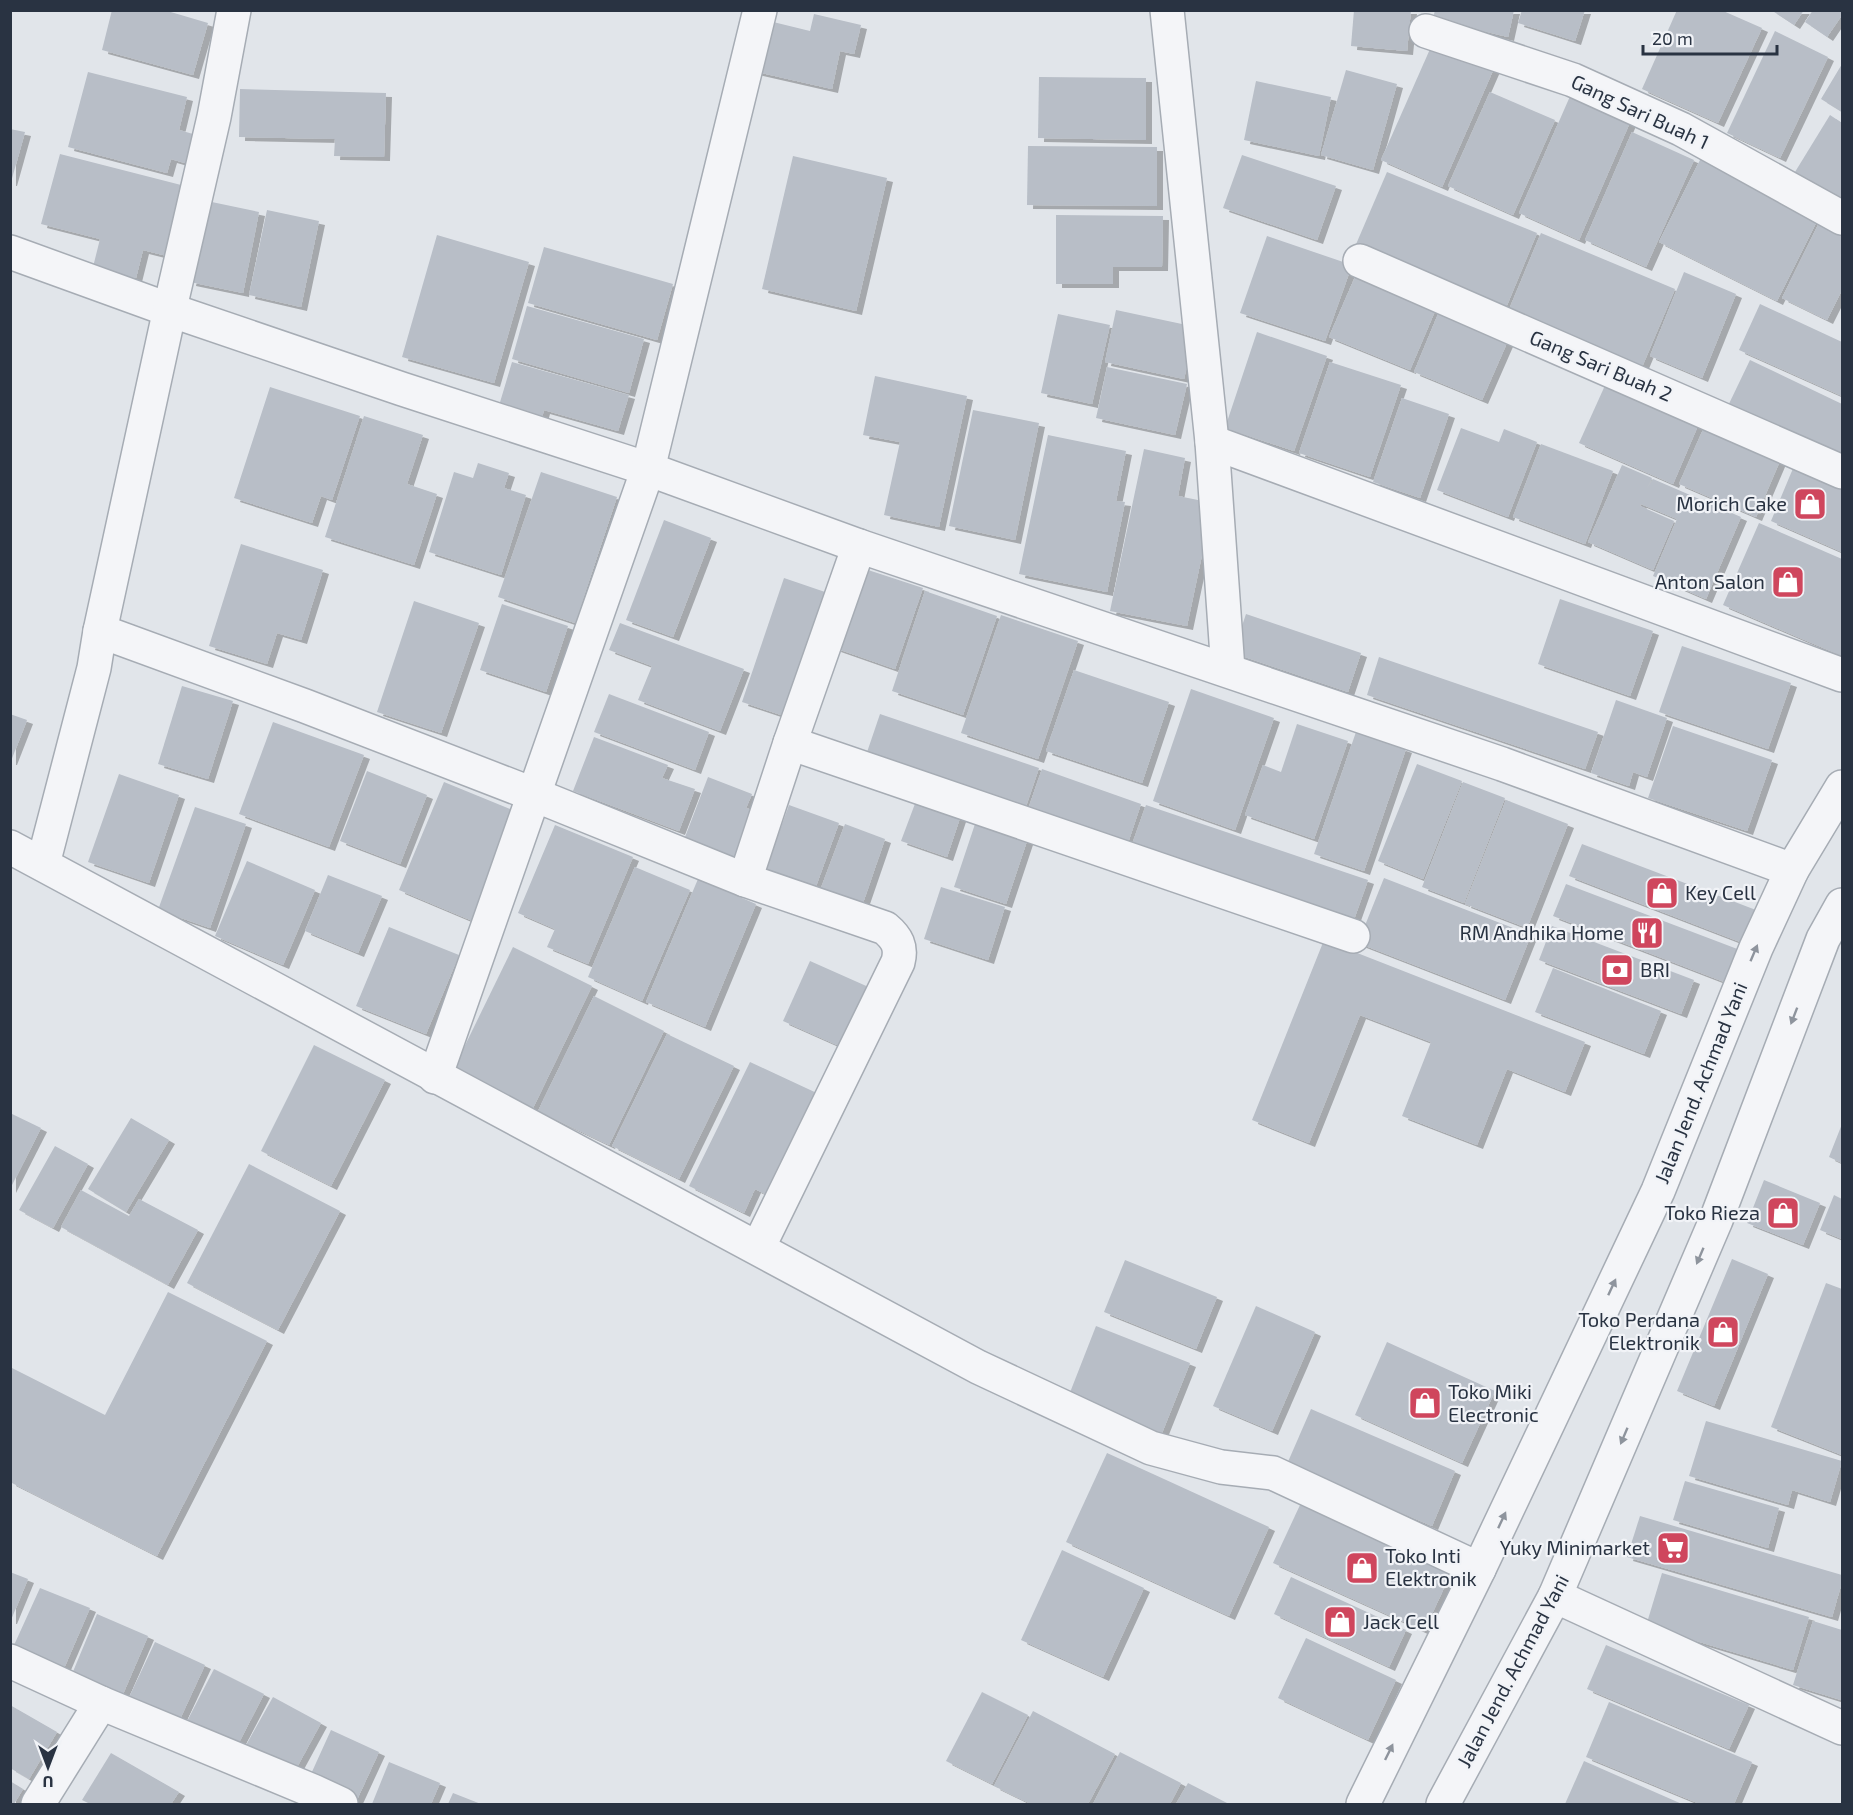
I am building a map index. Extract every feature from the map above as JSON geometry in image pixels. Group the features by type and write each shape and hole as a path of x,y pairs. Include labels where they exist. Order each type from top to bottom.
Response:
{"street":[{"path":"43,864 94,668 170,310 214,117 234,10"},
{"path":"435,1077 536,795 648,469 760,10"},
{"path":"1167,10 1212,442 1228,670"},
{"name":"Gang Sari Buah 1","path":"1426,31 1594,89 1681,129 1842,218"},
{"path":"10,252 170,310 648,469 859,546 1502,764 1792,870"},
{"name":"Gang Sari Buah 2","path":"1360,261 1842,472"},
{"path":"1212,442 1842,675"},
{"path":"745,880 859,546"},
{"path":"100,632 305,706 536,795 745,880 885,928 898,941 900,955 758,1248"},
{"path":"790,743 1353,936"},
{"name":"Jalan Jend. Achmad Yani","path":"1364,1804 1479,1569 1658,1191 1756,948 1792,870 1842,787"},
{"path":"10,847 978,1367 1151,1448 1221,1467 1273,1473 1479,1569"},
{"name":"Jalan Jend. Achmad Yani","path":"1443,1804 1556,1596 1716,1220 1823,939 1842,905"},
{"path":"1556,1596 1842,1728"},
{"path":"10,1661 319,1800"},
{"path":"38,1804 101,1703"}],"building":[{"path":"112,10 164,10 208,23 193,75 102,50"},
{"path":"1354,10 1411,10 1407,51 1351,46"},
{"path":"1435,10 1514,10 1508,37 1433,19"},
{"path":"1522,10 1585,10 1575,41 1518,23"},
{"path":"1677,10 1721,10 1762,28 1718,123 1642,89"},
{"path":"1771,10 1804,10 1794,25"},
{"path":"1813,10 1842,10 1842,15 1827,37 1805,22"},
{"path":"814,14 861,25 854,54 840,51 832,89 753,71 765,20 810,31"},
{"path":"1775,31 1828,57 1780,158 1727,133"},
{"path":"1434,40 1495,66 1442,187 1381,160"},
{"path":"1842,64 1842,112 1821,99"},
{"path":"1346,70 1397,84 1373,170 1321,155"},
{"path":"88,72 187,97 179,130 193,134 185,163 171,159 167,173 68,147"},
{"path":"1039,77 1146,78 1146,140 1038,138"},
{"path":"1256,81 1331,97 1319,156 1244,140"},
{"path":"240,89 386,93 384,157 334,156 335,139 239,137"},
{"path":"1490,92 1555,120 1513,215 1448,186"},
{"path":"1571,94 1631,120 1579,240 1519,213"},
{"path":"1830,115 1842,123 1842,200 1795,172"},
{"path":"10,129 25,132 11,182 10,182"},
{"path":"1632,132 1694,160 1646,267 1585,240"},
{"path":"1028,146 1157,147 1157,206 1027,205"},
{"path":"60,154 185,186 167,256 143,250 136,278 93,267 100,239 41,224"},
{"path":"1242,155 1336,186 1317,240 1223,208"},
{"path":"793,156 887,178 856,311 762,289"},
{"path":"1702,156 1820,215 1777,301 1659,242"},
{"path":"1387,172 1537,233 1505,310 1354,249"},
{"path":"207,201 259,212 243,293 190,282"},
{"path":"267,210 319,221 301,307 249,295"},
{"path":"1056,215 1163,216 1162,267 1113,267 1113,284 1056,284"},
{"path":"1821,219 1842,229 1842,290 1827,320 1782,298"},
{"path":"1541,233 1675,289 1642,367 1508,312"},
{"path":"437,235 529,262 494,383 402,357"},
{"path":"1267,236 1352,265 1325,341 1240,313"},
{"path":"544,247 673,284 657,340 528,303"},
{"path":"1358,270 1438,304 1410,370 1329,337"},
{"path":"1684,272 1736,294 1702,378 1650,356"},
{"path":"1760,304 1842,342 1842,396 1739,350"},
{"path":"527,306 644,339 629,393 512,359"},
{"path":"1441,307 1510,336 1482,400 1414,372"},
{"path":"1116,310 1196,327 1184,379 1105,362"},
{"path":"1058,314 1110,325 1092,404 1041,393"},
{"path":"1257,332 1327,356 1294,451 1225,428"},
{"path":"1750,360 1842,404 1842,467 1726,410"},
{"path":"512,362 629,395 618,431 544,410 541,421 498,409"},
{"path":"1330,362 1401,385 1370,477 1299,453"},
{"path":"1107,367 1187,384 1175,435 1096,418"},
{"path":"875,376 967,396 939,527 884,515 900,442 863,435"},
{"path":"1607,381 1700,421 1673,484 1579,443"},
{"path":"270,387 360,416 332,500 321,496 312,523 234,498"},
{"path":"1402,398 1449,414 1420,498 1373,482"},
{"path":"973,410 1039,423 1015,540 949,526"},
{"path":"364,416 423,435 407,484 437,494 414,565 325,537"},
{"path":"1706,423 1782,456 1756,517 1679,484"},
{"path":"1461,428 1499,442 1504,429 1537,442 1508,517 1437,490"},
{"path":"1048,435 1126,451 1116,501 1125,502 1107,592 1019,574"},
{"path":"1541,444 1613,471 1585,544 1513,517"},
{"path":"1144,449 1185,458 1178,496 1213,503 1187,626 1110,611"},
{"path":"478,463 509,473 504,488 526,495 501,575 429,552 454,472 473,478"},
{"path":"1622,465 1652,478 1647,488 1653,479 1741,517 1706,599 1653,576 1677,519 1641,504 1640,506 1674,521 1653,570 1588,542"},
{"name":"Morich Cake","path":"1794,466 1842,487 1842,552 1771,521"},
{"path":"541,472 617,497 575,623 498,597"},
{"path":"664,520 711,538 673,637 626,620"},
{"name":"Anton Salon","path":"1759,523 1842,559 1842,656 1723,605"},
{"path":"241,544 323,570 301,640 277,633 267,664 209,646"},
{"path":"862,568 923,588 895,669 835,648"},
{"path":"784,578 828,593 793,719 742,702"},
{"path":"925,591 997,616 963,715 892,691"},
{"path":"1560,599 1653,631 1630,696 1538,664"},
{"path":"414,601 479,623 441,733 377,712"},
{"path":"502,604 568,626 546,692 480,670"},
{"path":"1246,614 1361,653 1348,692 1233,653"},
{"path":"1001,615 1078,641 1038,759 961,733"},
{"path":"620,623 744,669 720,731 638,700 652,666 609,650"},
{"path":"1682,646 1791,683 1768,749 1659,712"},
{"path":"1379,657 1598,732 1585,769 1367,695"},
{"path":"1074,670 1169,702 1142,783 1046,751"},
{"path":"182,686 233,701 208,779 158,764"},
{"path":"1191,689 1274,718 1235,830 1153,801"},
{"path":"609,694 709,732 695,770 594,732"},
{"path":"1616,700 1667,718 1647,777 1633,772 1629,786 1591,773"},
{"path":"10,714 27,720 11,761 10,761"},
{"path":"880,714 1039,768 1022,818 863,764"},
{"path":"273,722 364,755 329,847 239,814"},
{"path":"1297,724 1348,741 1314,839 1245,815 1263,765 1281,772"},
{"path":"1673,726 1772,760 1747,831 1648,798"},
{"path":"1356,732 1406,749 1364,871 1314,854"},
{"path":"594,737 668,765 662,778 695,789 679,831 573,791"},
{"path":"1417,764 1462,781 1423,879 1378,861"},
{"path":"1042,769 1141,804 1125,852 1025,818"},
{"path":"367,771 427,795 400,864 340,841"},
{"path":"119,774 179,795 149,883 88,862"},
{"path":"708,777 752,794 746,808 758,812 737,866 682,845"},
{"path":"444,782 520,813 475,922 399,890"},
{"path":"1463,782 1505,798 1464,903 1422,887"},
{"path":"1506,800 1568,824 1527,928 1465,904"},
{"path":"916,801 961,815 947,857 901,841"},
{"path":"789,805 839,823 815,889 765,871"},
{"path":"1146,805 1368,880 1351,928 1129,853"},
{"path":"195,807 246,824 210,928 158,910"},
{"path":"976,821 1028,838 1006,904 954,887"},
{"path":"845,824 885,839 863,903 821,888"},
{"path":"555,825 633,857 588,964 547,947 555,929 518,913"},
{"name":"Key Cell","path":"1582,844 1756,910 1743,943 1569,876"},
{"path":"247,861 315,890 283,965 215,936"},
{"path":"635,867 690,890 642,1001 588,977"},
{"path":"328,875 382,896 358,953 305,931"},
{"path":"1384,878 1531,935 1505,1000 1358,943"},
{"path":"698,879 756,904 705,1027 646,1002"},
{"name":"RM Andhika Home","path":"1566,884 1740,950 1727,983 1553,916"},
{"path":"941,887 1005,907 988,960 924,939"},
{"name":"BRI","path":"1552,926 1694,980 1681,1014 1539,960"},
{"path":"389,927 459,955 426,1034 356,1006"},
{"path":"1324,940 1585,1042 1565,1092 1507,1069 1477,1145 1402,1116 1431,1042 1360,1015 1309,1143 1252,1120"},
{"path":"513,947 592,986 533,1108 453,1070"},
{"path":"810,961 873,989 846,1049 783,1021"},
{"path":"1553,968 1661,1011 1644,1054 1535,1012"},
{"path":"594,996 664,1031 609,1145 538,1111"},
{"path":"667,1034 734,1066 679,1179 612,1146"},
{"path":"314,1045 385,1080 331,1186 261,1151"},
{"path":"750,1062 821,1095 771,1197 755,1189 744,1213 689,1186"},
{"path":"10,1113 41,1128 10,1189"},
{"path":"131,1118 169,1140 126,1212 88,1189"},
{"path":"1842,1124 1842,1163 1829,1157"},
{"path":"55,1146 88,1164 53,1228 19,1210"},
{"path":"249,1164 340,1211 278,1330 187,1283"},
{"name":"Toko Rieza","path":"1764,1180 1820,1203 1803,1245 1747,1223"},
{"path":"81,1190 129,1216 139,1199 198,1230 168,1285 61,1227"},
{"path":"1834,1195 1842,1199 1842,1239 1820,1230"},
{"name":"Toko Perdana Elektronik","path":"1732,1259 1768,1274 1714,1406 1677,1391"},
{"path":"1125,1260 1217,1297 1196,1349 1104,1312"},
{"path":"1826,1283 1842,1289 1842,1455 1771,1427"},
{"path":"168,1292 267,1341 157,1556 10,1482 10,1367 105,1415"},
{"path":"1256,1306 1315,1332 1272,1431 1213,1406"},
{"path":"1096,1326 1190,1363 1162,1433 1069,1395"},
{"name":"Toko Miki Electronic","path":"1387,1342 1495,1391 1462,1463 1355,1415"},
{"path":"1311,1409 1455,1471 1432,1526 1287,1464"},
{"path":"1706,1421 1842,1461 1830,1502 1792,1490 1788,1505 1689,1476"},
{"path":"1107,1453 1269,1527 1229,1616 1066,1542"},
{"path":"1685,1481 1779,1508 1768,1548 1673,1520"},
{"name":"Toko Inti Elektronik","path":"1300,1505 1451,1573 1424,1631 1273,1563"},
{"path":"1640,1516 1842,1575 1832,1617 1627,1557"},
{"path":"1062,1550 1144,1588 1103,1677 1021,1640"},
{"path":"10,1572 28,1579 11,1620 10,1620"},
{"path":"1662,1573 1809,1617 1793,1670 1646,1626"},
{"name":"Jack Cell","path":"1291,1577 1406,1630 1389,1667 1274,1614"},
{"path":"40,1588 90,1608 59,1680 10,1654"},
{"path":"97,1614 148,1636 117,1708 67,1686"},
{"path":"1813,1621 1842,1630 1841,1700 1793,1685"},
{"path":"1306,1638 1396,1680 1368,1740 1278,1698"},
{"path":"155,1642 205,1665 174,1732 124,1708"},
{"path":"1606,1645 1749,1705 1729,1749 1587,1689"},
{"path":"214,1669 264,1694 232,1756 182,1731"},
{"path":"982,1692 1028,1715 992,1784 946,1761"},
{"path":"273,1697 321,1723 290,1780 241,1754"},
{"path":"1609,1702 1752,1762 1734,1804 1700,1804 1586,1757"},
{"path":"10,1705 57,1732 29,1779 10,1768"},
{"path":"1033,1711 1115,1754 1088,1804 1031,1804 994,1786"},
{"path":"331,1730 379,1752 355,1804 306,1785"},
{"path":"1120,1752 1181,1783 1170,1804 1093,1804"},
{"path":"111,1753 179,1792 171,1804 90,1804 82,1800"},
{"path":"1584,1761 1682,1804 1565,1804"},
{"path":"389,1762 440,1783 431,1804 372,1804"},
{"path":"10,1781 23,1789 14,1804 10,1804"},
{"path":"1188,1783 1229,1804 1176,1804"},
{"path":"453,1793 481,1804 448,1804"}],"place":[{"name":"Morich Cake","path":"1810,504"},
{"name":"Anton Salon","path":"1788,582"},
{"name":"Key Cell","path":"1662,893"},
{"name":"RM Andhika Home","path":"1647,933"},
{"name":"BRI","path":"1617,970"},
{"name":"Toko Rieza","path":"1783,1213"},
{"name":"Toko Perdana Elektronik","path":"1723,1332"},
{"name":"Toko Miki Electronic","path":"1425,1403"},
{"name":"Yuky Minimarket","path":"1673,1548"},
{"name":"Toko Inti Elektronik","path":"1362,1568"},
{"name":"Jack Cell","path":"1340,1622"}]}
